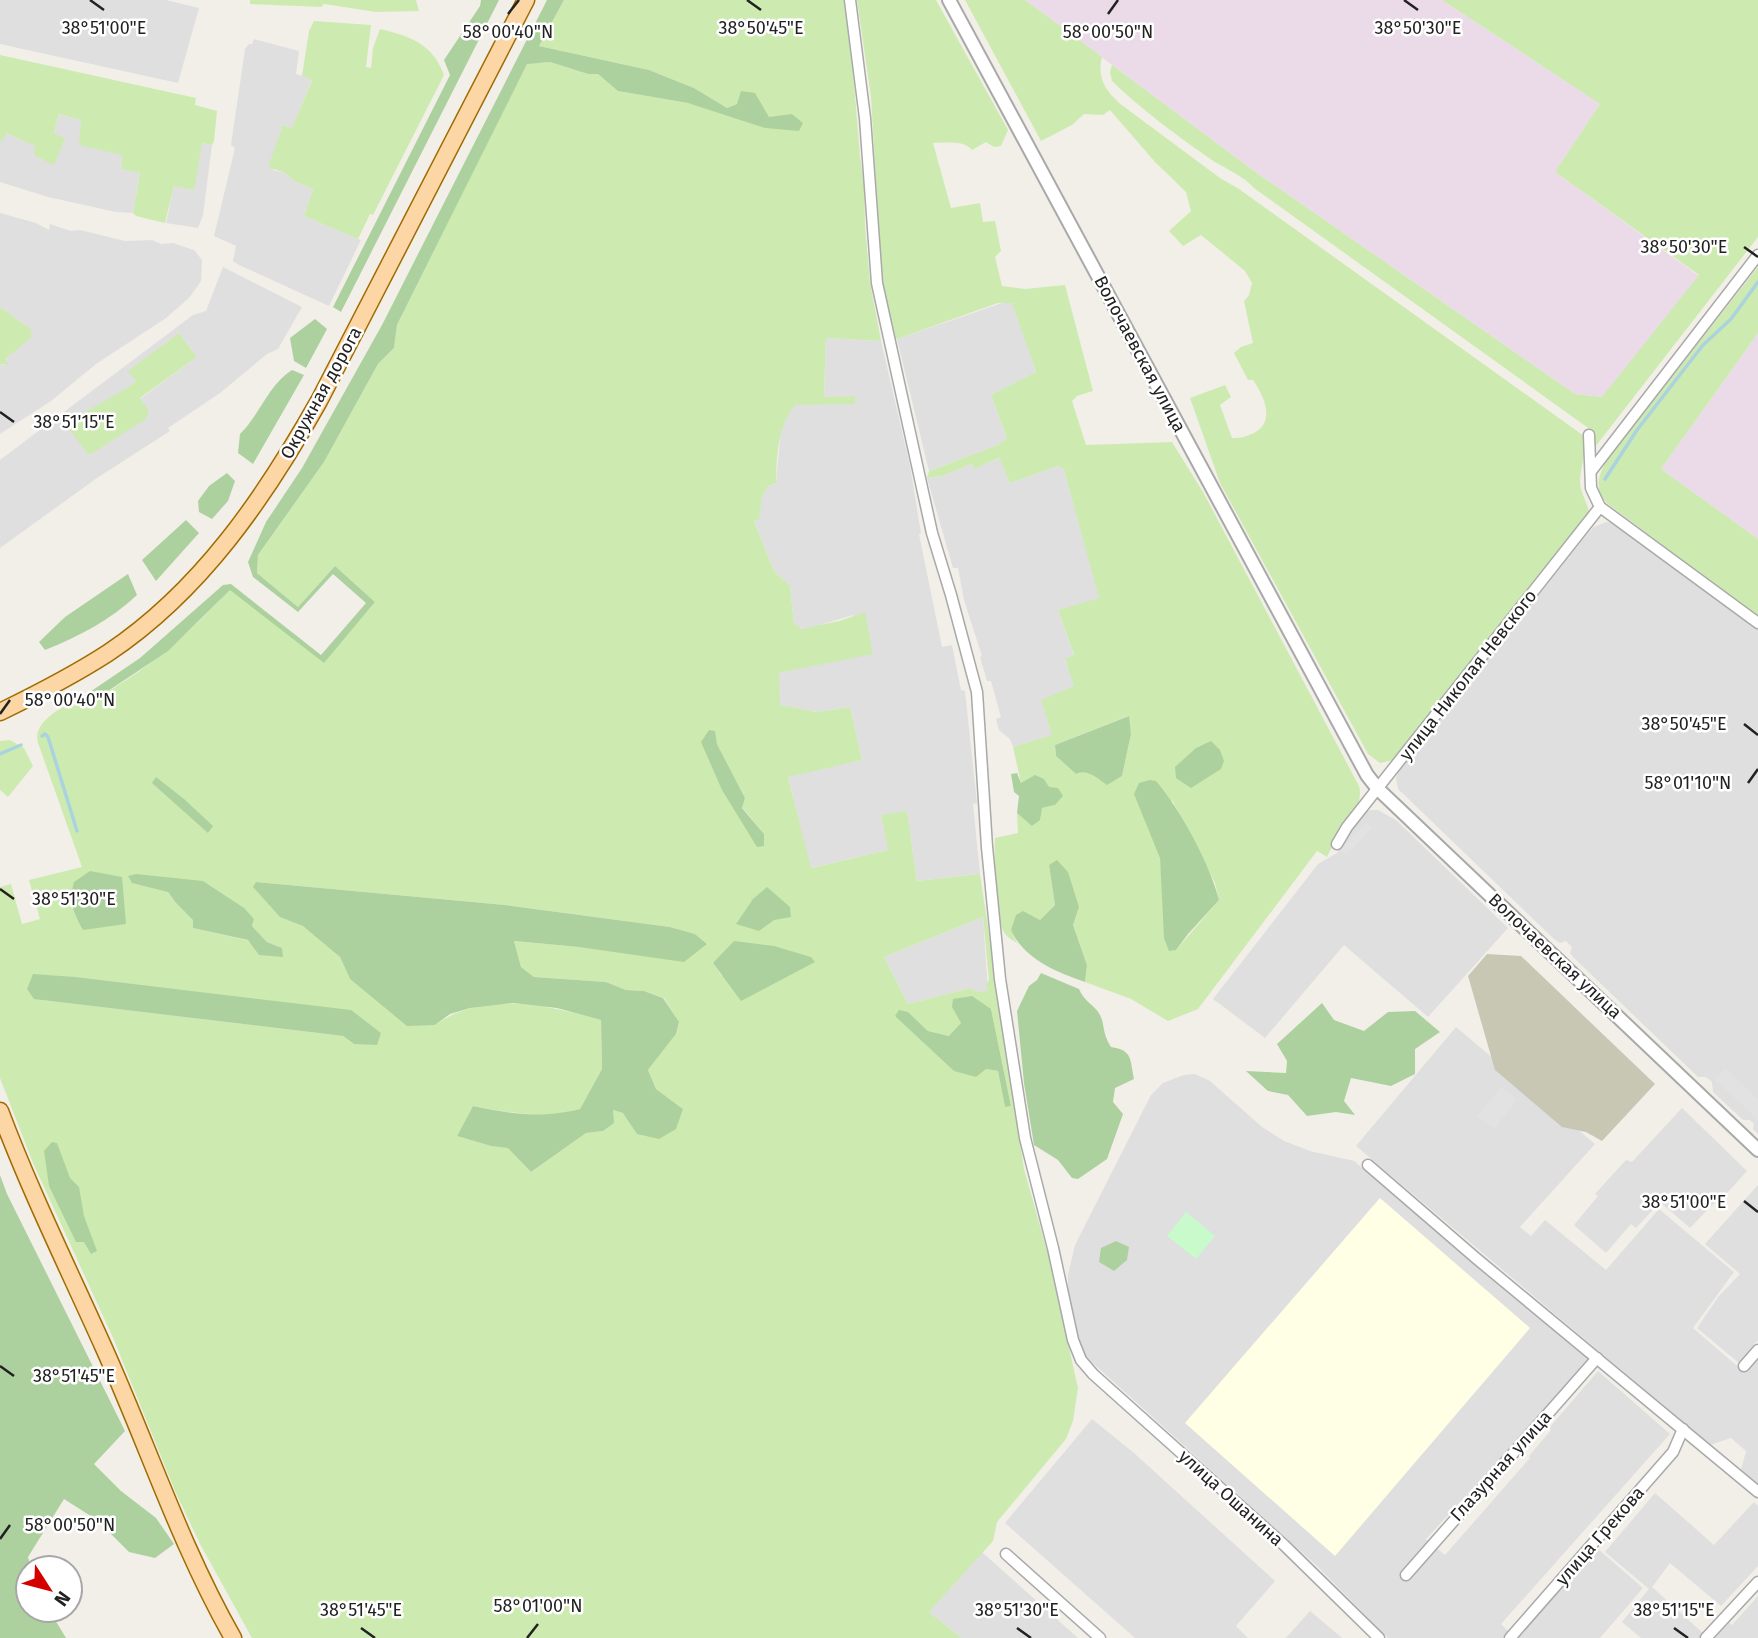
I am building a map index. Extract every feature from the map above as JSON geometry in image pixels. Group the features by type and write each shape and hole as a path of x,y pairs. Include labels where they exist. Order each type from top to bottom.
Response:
{"main road":[{"name":"Окружная дорога","path":"0,711 99,659 150,620 219,551 257,502 319,401 526,0"},
{"path":"0,1111 22,1168 103,1345 164,1496 233,1638"}],"street":[{"name":"улица Ошанина","path":"850,0 865,118 877,284 932,533 977,692 986,847 1005,1013 1029,1155 1073,1340 1081,1360 1093,1374 1284,1545 1379,1638"},
{"name":"Волочаевская улица","path":"949,0 1358,759 1378,789 1758,1150"},
{"path":"1592,470 1758,255"},
{"path":"1589,435 1592,495 1600,507 1758,623"},
{"name":"улица Николая Невского","path":"1337,845 1347,827 1600,507"},
{"path":"1368,1166 1758,1492"},
{"path":"1744,1366 1758,1350"},
{"name":"Глазурная улица","path":"1406,1575 1597,1358"},
{"name":"улица Грекова","path":"1510,1638 1674,1451 1683,1429"},
{"path":"1006,1554 1100,1638"},
{"path":"1706,1638 1758,1582"}],"shaded area":[{"path":"0,0 166,0 199,8 178,83 0,44"},
{"path":"1025,0 1442,0 1600,104 1555,172 1699,276 1603,397 1575,394 1254,171"},
{"path":"254,39 299,51 296,74 312,79 292,129 284,125 273,170 285,173 294,181 313,189 304,216 361,240 329,306 239,265 233,261 236,246 214,236 235,148 231,145 245,49"},
{"path":"59,114 81,120 82,131 122,155 121,169 140,172 133,213 116,212 48,197 0,182 0,141 6,133 36,146 54,133"},
{"path":"202,143 212,145 203,215 198,228 166,223 174,186"},
{"path":"0,213 36,223 49,230 50,224 71,231 80,230 125,241 152,240 161,244 173,243 194,250 202,260 201,281 189,298 166,318 96,364 51,401 0,434 0,364 8,365 5,360 31,329 0,307"},
{"path":"223,267 302,307 278,349 267,354 220,393 168,428 170,431 97,478 0,548 0,460 193,315 206,311","holes":["179,333 197,357 140,399 69,423 130,386 136,381 129,371"]},
{"path":"1005,302 1015,306 1036,373 991,395 1007,438 998,445 929,471 897,339"},
{"path":"1758,333 1758,539 1661,469"},
{"path":"826,338 881,341 910,466 921,533 919,534 942,647 952,645 961,690 965,691 977,803 973,804 980,874 917,881 907,812 888,850 810,868 788,776 862,760 850,707 817,712 779,705 779,673 873,653 853,615 817,626 801,629 797,627 794,623 790,586 774,571 754,521 758,520 762,497 768,486 776,483 781,427 786,416 795,405 854,396 824,398"},
{"path":"1000,458 1010,483 1058,466 1064,470 1100,599 1058,610 1074,656 1065,660 1075,686 1053,735 1013,747 1010,739 999,730 996,719 1001,717 991,681 987,681 964,600 958,568 953,568 927,478 942,476 972,464 975,468"},
{"path":"1606,522 1624,529 1758,629 1758,1134 1750,1120 1743,1120 1713,1092 1712,1082 1706,1077 1698,1077 1574,958 1570,953 1572,947 1566,941 1560,943 1554,939 1398,789 1396,778 1401,766 1585,537 1594,527"},
{"path":"1370,810 1378,810 1396,820 1508,928 1428,1017 1344,945 1265,1038 1213,999 1318,864 1337,853 1360,816"},
{"path":"1366,823 1372,828 1346,856 1340,850"},
{"path":"983,917 988,992 977,992 970,988 908,1004 884,957"},
{"path":"1487,954 1521,956 1655,1084 1602,1141 1586,1132 1562,1127 1495,1070 1468,976"},
{"path":"1456,1027 1595,1144 1520,1227 1531,1236 1545,1220 1606,1270 1659,1209 1734,1272 1693,1328 1743,1371 1758,1355 1758,1485 1741,1470 1746,1451 1731,1438 1710,1445 1356,1146"},
{"path":"1725,1068 1758,1099 1758,1120 1715,1080"},
{"path":"1195,1074 1210,1081 1262,1127 1284,1141 1310,1151 1354,1161 1591,1361 1426,1539 1445,1555 1530,1458 1551,1430 1549,1428 1598,1371 1670,1434 1501,1624 1509,1632 1503,1638 1388,1638 1317,1566 1085,1356 1068,1292 1068,1275 1075,1245 1151,1095 1163,1083"},
{"path":"1501,1087 1517,1100 1494,1129 1477,1116"},
{"path":"1682,1108 1747,1171 1717,1204 1715,1202 1690,1228 1660,1202 1636,1228 1631,1224 1606,1253 1574,1225 1598,1196 1595,1194 1626,1160 1632,1162"},
{"path":"1758,1185 1758,1340 1739,1363 1697,1328 1719,1296 1740,1274 1705,1244"},
{"path":"1380,1198 1530,1328 1335,1556 1185,1423"},
{"path":"1092,1419 1134,1453 1275,1581 1236,1626 1248,1638 1135,1638 1005,1523"},
{"path":"1655,1493 1714,1545 1754,1502 1758,1506 1758,1566 1721,1606 1670,1563 1652,1587 1704,1634 1701,1638 1641,1638 1622,1622 1649,1589 1605,1552"},
{"path":"1597,1548 1643,1588 1600,1638 1516,1638"},
{"path":"982,1552 1078,1638 962,1638 929,1612"},
{"path":"1758,1596 1758,1638 1715,1638 1729,1623 1732,1625"},
{"path":"1310,1611 1342,1638 1286,1638"}],"green space":[{"path":"250,0 416,0 419,11 376,12 324,4 321,7 250,4"},
{"path":"481,0 499,0 341,312 333,307 450,75 444,60 480,6"},
{"path":"547,0 564,0 539,46 649,70 694,88 727,108 737,104 741,91 755,93 769,117 792,114 803,123 799,131 765,128 688,103 618,91 598,74 588,74 550,62 527,64 397,325 394,348 378,364 324,462 258,555 257,573 298,607 335,566 375,602 324,663 230,590 168,651 99,697 89,699 87,694 140,658 223,585 231,584 321,655 366,603 333,574 298,612 253,577 248,562 266,522 302,468 382,325"},
{"path":"564,0 844,0 849,21 864,182 870,282 881,341 826,338 824,397 855,396 855,404 795,405 781,432 776,483 768,486 762,497 759,520 754,521 774,571 790,586 794,623 801,629 865,612 873,654 779,673 780,705 817,712 850,707 862,760 788,777 811,868 888,850 881,815 907,811 917,881 980,874 1024,1169 1049,1258 1078,1388 1073,1421 1066,1439 997,1522 993,1541 929,1612 962,1638 252,1638 200,1544 175,1491 114,1340 33,1163 0,1078 0,887 11,884 22,924 40,919 29,880 82,867 38,743 37,734 40,727 54,713 71,702 87,694 89,699 103,694 152,662 180,639 230,589 324,662 375,602 335,566 298,607 257,573 258,555 324,462 378,364 394,348 397,325 527,63 550,62 588,74 598,74 619,91 769,117 737,104 727,108 694,88 649,70 539,46","holes":["715,731 717,744 745,798 742,807 764,834 722,790","256,882 505,905 670,927 695,934 707,944 579,947 514,941 521,967 534,977 606,982 626,990 644,991 664,998 679,1023 676,1034 648,1070 656,1089 683,1109 623,1113 613,1110 613,1123 603,1131 586,1133 531,1172 508,1147 491,1146 457,1136 473,1106 550,1116 580,1109 602,1069 601,1020 538,1006 495,1004 474,1007 435,1025 350,979 340,957","168,892 254,919 252,926 267,942 282,948 193,928 194,920","983,917 988,991 977,992 970,988 908,1004 884,957","774,946 722,976 713,963","35,999 381,1033 354,1044 343,1036","952,1007 991,1009 1011,1106 1005,1107 998,1071 986,1069 895,1016 908,1012 928,1031 949,1036 962,1023"]},
{"path":"857,0 936,0 1008,130 1001,146 994,147 986,142 972,150 959,143 933,143 951,208 980,203 983,222 995,221 1001,251 995,257 1002,286 1025,289 1065,285 1093,391 1077,396 1072,401 1086,445 1172,442 1203,492 1359,786 1358,805 1327,857 1317,851 1198,1009 1168,1021 1131,999 1085,982 1087,965 1073,925 1079,907 1049,865 1055,905 1040,920 1023,912 1011,930 1017,943 1008,937 1002,928 994,871 995,838 1018,833 1017,813 1033,826 1042,808 1055,805 1044,779 1021,783 1013,747 1052,735 1041,700 1074,686 1065,659 1074,655 1058,610 1099,598 1064,470 1058,466 1010,483 999,458 974,469 972,464 942,476 927,478 929,471 998,445 1007,438 991,395 1036,372 1012,303 998,303 897,339 893,337 881,270 871,97","holes":["1128,716 1131,734 1122,776 1107,784 1088,773 1076,774 1056,756 1055,745","1172,800 1215,883 1219,900 1176,950 1163,888 1160,858"]},
{"path":"965,0 1025,0 1102,57 1101,78 1119,103 1220,178 1584,436 1580,483 1589,511 1586,517 1394,760 1380,763 1368,754 1220,483 1190,398 1225,385 1231,397 1220,405 1232,438 1254,433 1265,422 1266,408 1261,393 1253,380 1248,380 1234,353 1253,343 1244,301 1249,295 1252,283 1245,271 1201,235 1183,246 1169,231 1191,211 1186,192 1155,162 1110,110 1103,115 1084,114 1072,125 1041,141"},
{"path":"1442,0 1758,0 1758,237 1595,447 1591,430 1244,179 1184,140 1112,81 1112,65 1254,171 1575,394 1602,397 1699,275 1555,172 1600,104"},
{"path":"314,21 371,25 366,67 371,68 373,48 380,29 419,43 434,56 444,75 373,215 370,214 358,239 304,216 313,189 268,167 283,125 292,128 312,80 302,76 309,31"},
{"path":"0,55 196,98 195,105 217,111 214,141 212,145 202,143 194,190 174,186 165,223 136,216 133,213 140,173 121,169 122,155 79,145 81,120 59,114 54,133 65,139 54,165 34,155 35,146 6,133 2,142 0,141"},
{"path":"1758,267 1758,333 1661,469 1758,539 1758,617 1608,504 1600,493 1599,482 1608,458"},
{"path":"0,307 31,329 31,338 5,359 9,365 0,364"},
{"path":"315,319 327,329 306,368 294,361 290,338"},
{"path":"179,333 197,357 140,398 149,411 146,419 91,454 87,453 68,427 70,421 130,386 136,381 128,371"},
{"path":"292,370 304,375 253,464 238,453 240,434 277,383"},
{"path":"227,473 235,481 228,501 212,519 199,512 198,501 209,486"},
{"path":"186,520 199,533 156,581 142,560"},
{"path":"128,574 137,595 94,627 45,650 39,642 65,617"},
{"path":"1129,716 1131,734 1122,776 1107,785 1088,773 1076,774 1056,756 1055,745"},
{"path":"709,730 715,731 717,744 745,798 742,808 764,834 764,846 757,847 722,790 701,742"},
{"path":"10,740 24,748 33,766 8,797 0,790 0,741"},
{"path":"1211,741 1220,750 1224,761 1221,769 1191,788 1176,778 1175,767 1196,748"},
{"path":"1017,773 1021,783 1035,775 1044,779 1049,787 1058,788 1063,796 1055,805 1042,808 1040,820 1032,826 1017,813 1019,796 1014,792 1011,774"},
{"path":"156,777 213,826 208,833 152,783"},
{"path":"1156,781 1184,821 1209,870 1219,900 1176,950 1169,951 1164,938 1160,858 1134,794 1139,783"},
{"path":"1057,860 1068,872 1079,907 1073,925 1087,965 1085,982 1052,969 1032,957 1011,930 1016,915 1023,911 1040,920 1055,905 1049,865"},
{"path":"90,871 122,877 126,924 83,930 73,907 72,889 74,882"},
{"path":"136,874 203,881 244,908 254,919 252,926 267,942 282,948 283,957 259,955 248,940 193,928 193,920 168,892 132,883 128,876"},
{"path":"256,882 505,905 670,927 695,934 707,944 684,962 514,941 521,967 534,977 606,982 626,990 644,991 663,998 679,1022 676,1034 648,1070 656,1089 683,1109 676,1129 659,1139 637,1134 623,1113 613,1110 614,1123 603,1131 586,1133 531,1172 508,1148 457,1136 473,1106 526,1114 552,1114 580,1109 602,1069 601,1020 557,1008 513,1003 470,1008 450,1014 435,1025 407,1026 350,979 340,957 303,926 280,917 253,887"},
{"path":"767,887 790,907 791,917 774,920 759,931 736,924 753,899"},
{"path":"734,941 774,946 811,957 815,962 741,1001 713,963"},
{"path":"1041,973 1079,989 1100,1015 1111,1047 1127,1053 1132,1066 1134,1079 1115,1088 1113,1102 1123,1114 1107,1159 1078,1179 1072,1178 1058,1160 1034,1145 1024,1083 1017,1011 1029,986"},
{"path":"33,974 351,1010 381,1033 377,1045 354,1044 343,1036 34,999 27,989"},
{"path":"972,996 991,1009 1011,1106 1005,1107 998,1071 986,1069 976,1077 954,1071 895,1016 899,1010 908,1012 928,1031 949,1036 961,1023 952,1007 953,999"},
{"path":"1322,1003 1334,1020 1364,1031 1388,1012 1415,1011 1440,1032 1415,1049 1415,1074 1391,1086 1351,1078 1344,1101 1355,1115 1336,1112 1307,1116 1288,1095 1268,1091 1246,1071 1286,1073 1287,1061 1277,1044"},
{"path":"52,1142 57,1143 70,1178 79,1187 84,1216 97,1251 91,1254 84,1242 76,1242 49,1186 44,1151"},
{"path":"0,1175 125,1431 94,1464 121,1491 156,1518 174,1544 155,1558 129,1552 97,1520 64,1499 30,1554 14,1554 14,1624 58,1624 66,1638 0,1638"},
{"path":"1186,1212 1215,1236 1196,1259 1167,1236"},
{"path":"1116,1241 1129,1247 1127,1260 1114,1271 1099,1262 1101,1248"}],"waterway":[{"path":"1605,479 1637,430 1703,345 1731,319 1758,282"},
{"path":"42,736 45,734 48,737 77,831"},
{"path":"0,754 21,745"}]}
